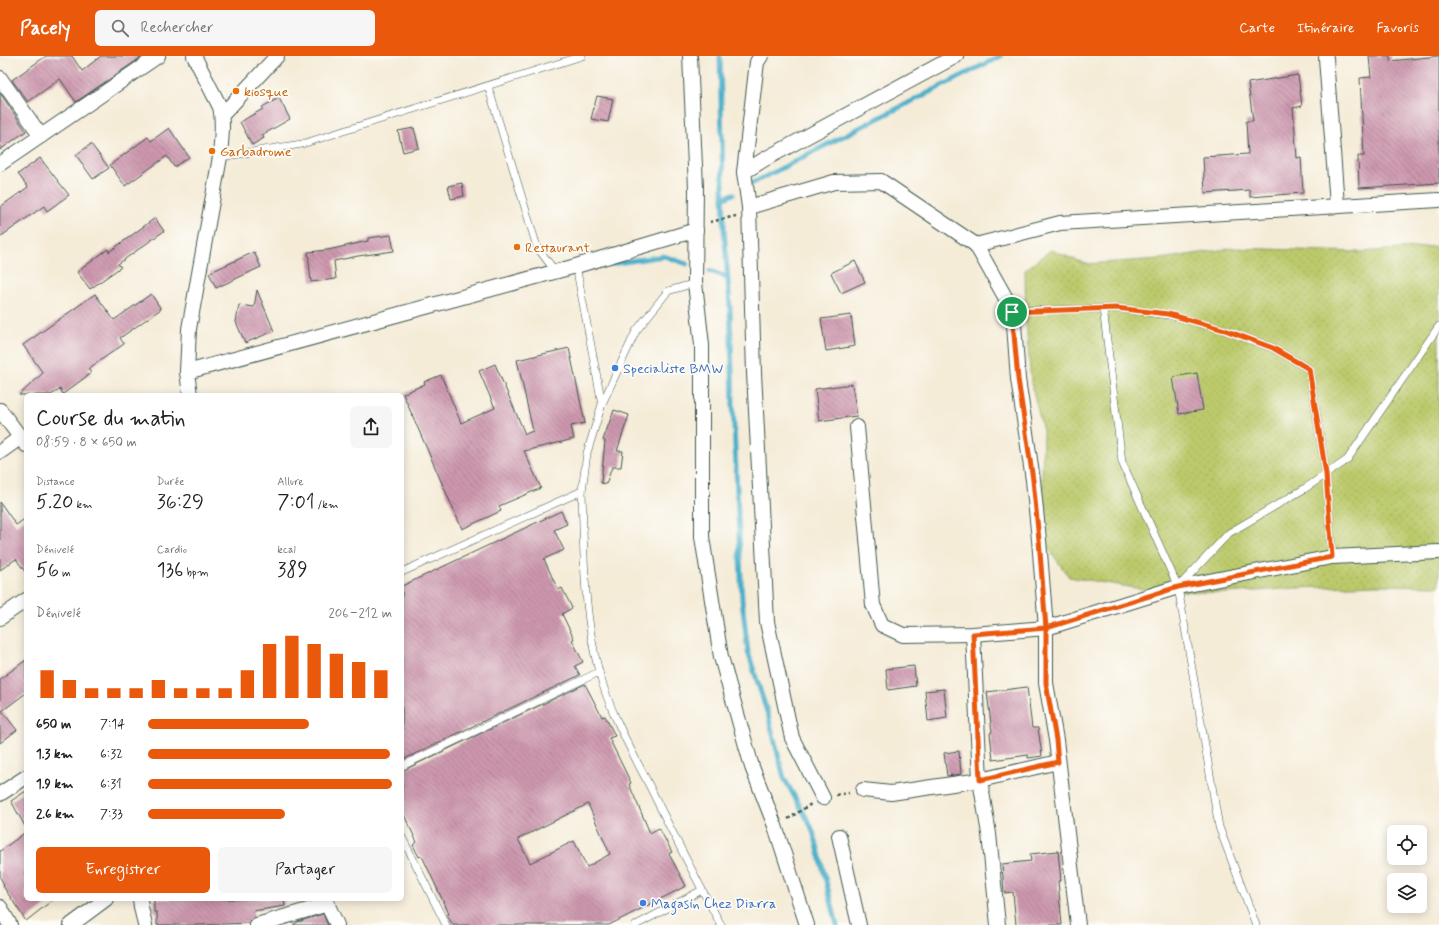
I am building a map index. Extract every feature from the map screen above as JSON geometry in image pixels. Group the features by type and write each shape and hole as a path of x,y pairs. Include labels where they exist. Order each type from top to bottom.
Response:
{"street":[{"path":"0,164 158,56"},
{"path":"190,393 187,372 189,329 220,157 222,115 214,95 194,56"},
{"path":"222,115 277,56"},
{"path":"690,56 696,188 701,226 695,283 702,345 702,537 721,657 752,768 776,826 807,925"},
{"path":"761,56 757,62 744,172 749,207 754,373 766,622 792,738 818,800"},
{"path":"744,172 956,56"},
{"path":"1326,58 1337,205"},
{"path":"0,78 41,136"},
{"path":"749,207 834,182 881,181 976,245 1012,312 1018,379 1033,480 1039,540 1046,628 1046,683 1056,740 1078,925"},
{"path":"976,245 1060,223 1439,200"},
{"path":"187,372 576,266 701,226"},
{"path":"0,410 23,441 0,452"},
{"path":"856,427 873,605 882,624 903,635 973,634 1046,628 1178,587 1332,557 1439,552"},
{"path":"0,618 24,601"},
{"path":"973,634 980,780 989,834 998,925"},
{"path":"863,790 891,793 980,780 1058,762"},
{"path":"0,794 24,778"},
{"path":"839,836 859,925"},
{"path":"71,925 103,901"},
{"path":"140,901 145,925"},
{"path":"257,925 327,901 337,925"},
{"path":"0,907 10,925"}],"lane":[{"path":"220,157 302,144 582,56"},
{"path":"488,86 537,247 555,271"},
{"path":"576,266 602,404"},
{"path":"695,283 668,291 636,331 602,404 587,453 582,491 584,585 591,638 599,672 617,722 721,925"},
{"path":"1104,308 1122,462 1178,587 1219,827 1256,925"},
{"path":"1012,312 1116,308 1168,314 1225,330 1273,348 1309,369 1326,474 1332,557"},
{"path":"1178,587 1229,533 1304,489 1347,460 1438,329"},
{"path":"404,571 582,491"},
{"path":"404,765 599,672"},
{"path":"404,841 446,925"},
{"path":"636,925 702,890"}],"path":[{"path":"701,226 735,216"},
{"path":"787,820 818,800"}],"green space":[{"path":"1439,246 1439,586 1376,585 1297,588 1226,593 1148,590 1069,577 1041,538 1043,431 1031,382 1026,322 1025,270 1051,250 1086,264 1160,259 1233,248 1360,252"}],"building":[{"path":"46,56 72,56 82,71 101,56 143,56 76,102 60,79 28,102 12,80"},
{"path":"1369,56 1390,56 1390,61 1439,56 1439,183 1359,188 1358,156 1364,156 1360,78 1371,77"},
{"path":"1298,75 1302,106 1293,108 1297,158 1301,157 1303,193 1250,197 1250,190 1205,193 1203,157 1248,154 1246,121 1253,121 1248,83"},
{"path":"0,93 26,131 0,150"},
{"path":"597,96 613,99 608,122 591,119"},
{"path":"279,98 290,119 262,135 264,138 252,145 240,122 263,109 262,107"},
{"path":"169,128 189,157 174,167 167,156 125,186 110,165 148,137 151,141"},
{"path":"414,128 419,148 403,152 398,131"},
{"path":"91,144 109,168 93,179 76,155"},
{"path":"40,158 69,195 47,211 44,206 0,237 0,207 28,187 18,174"},
{"path":"462,183 464,196 451,199 448,186"},
{"path":"155,218 164,231 118,264 121,267 90,289 77,272 108,249 109,252"},
{"path":"391,235 394,251 334,261 336,279 311,282 308,252 328,250 368,241 368,238"},
{"path":"254,252 261,267 216,288 209,273"},
{"path":"855,261 865,282 841,293 831,273"},
{"path":"257,290 274,331 245,343 236,322 239,305 254,307"},
{"path":"95,294 114,320 151,294 161,309 120,338 124,344 88,369 91,373 64,393 62,393 60,389 54,393 24,393 24,395 19,395 43,373 23,345"},
{"path":"851,315 855,346 826,351 821,319"},
{"path":"569,348 585,423 571,426 574,439 524,451 541,488 499,506 501,511 462,529 404,394 425,384 424,382 441,375 461,423 495,408 479,371 495,364 525,434 533,431 517,360"},
{"path":"1197,373 1203,410 1179,414 1173,377"},
{"path":"852,384 857,416 819,421 815,389"},
{"path":"614,410 629,415 617,451 623,451 621,467 612,467 606,484 601,483 605,441 603,440"},
{"path":"0,502 16,525 24,519 24,570 16,559 0,570"},
{"path":"561,511 567,524 554,530 564,550 544,559 558,590 562,588 572,608 562,614 574,639 572,640 583,662 575,666 580,675 404,759 404,585"},
{"path":"24,661 24,694 2,711 17,730 0,743 0,679"},
{"path":"914,666 916,686 888,690 886,669"},
{"path":"585,684 602,717 605,716 615,736 609,738 631,783 629,784 650,833 659,828 672,852 669,854 686,886 609,925 453,925 447,915 449,914 422,856 419,857 413,845 417,842 404,815 404,770","holes":["588,804 610,854 587,867 574,841 530,863 518,839"]},
{"path":"1027,687 1032,728 1038,728 1042,756 1028,758 1028,755 993,760 990,733 992,732 987,692"},
{"path":"944,689 947,718 928,721 925,691"},
{"path":"959,751 961,774 947,776 944,753"},
{"path":"24,792 24,824 11,801"},
{"path":"24,833 24,901 51,901 26,921 3,886 4,885 0,877 0,851"},
{"path":"1058,851 1061,881 1058,881 1062,925 1016,925 1013,892 1004,893 1002,864 1031,861 1030,854"},
{"path":"154,901 284,901 285,906 253,911 254,917 249,923 157,925 157,912 154,912"},
{"path":"323,914 328,925 293,925 298,922"}],"waterway":[{"path":"720,56 724,229 730,308 742,600 748,652 768,715 784,778 811,826 816,841 837,925"},
{"path":"751,184 1001,56"},
{"path":"723,199 733,194"},
{"path":"610,264 664,256 687,264"},
{"path":"710,271 727,277"}],"place":[{"name":"kiosque","path":"236,91"},
{"name":"Garbadrome","path":"212,151"},
{"name":"Restaurant","path":"517,247"},
{"name":"Specialiste BMW","path":"615,368"},
{"name":"Magasin Chez Diarra","path":"643,903"}],"route":[{"path":"1012,312 1018,379 1033,480 1039,540 1046,628 1046,683 1056,740 1058,762 980,780 973,634 1046,628 1178,587 1332,557 1326,474 1309,369 1273,348 1225,330 1168,314 1116,308 1012,312"}]}
